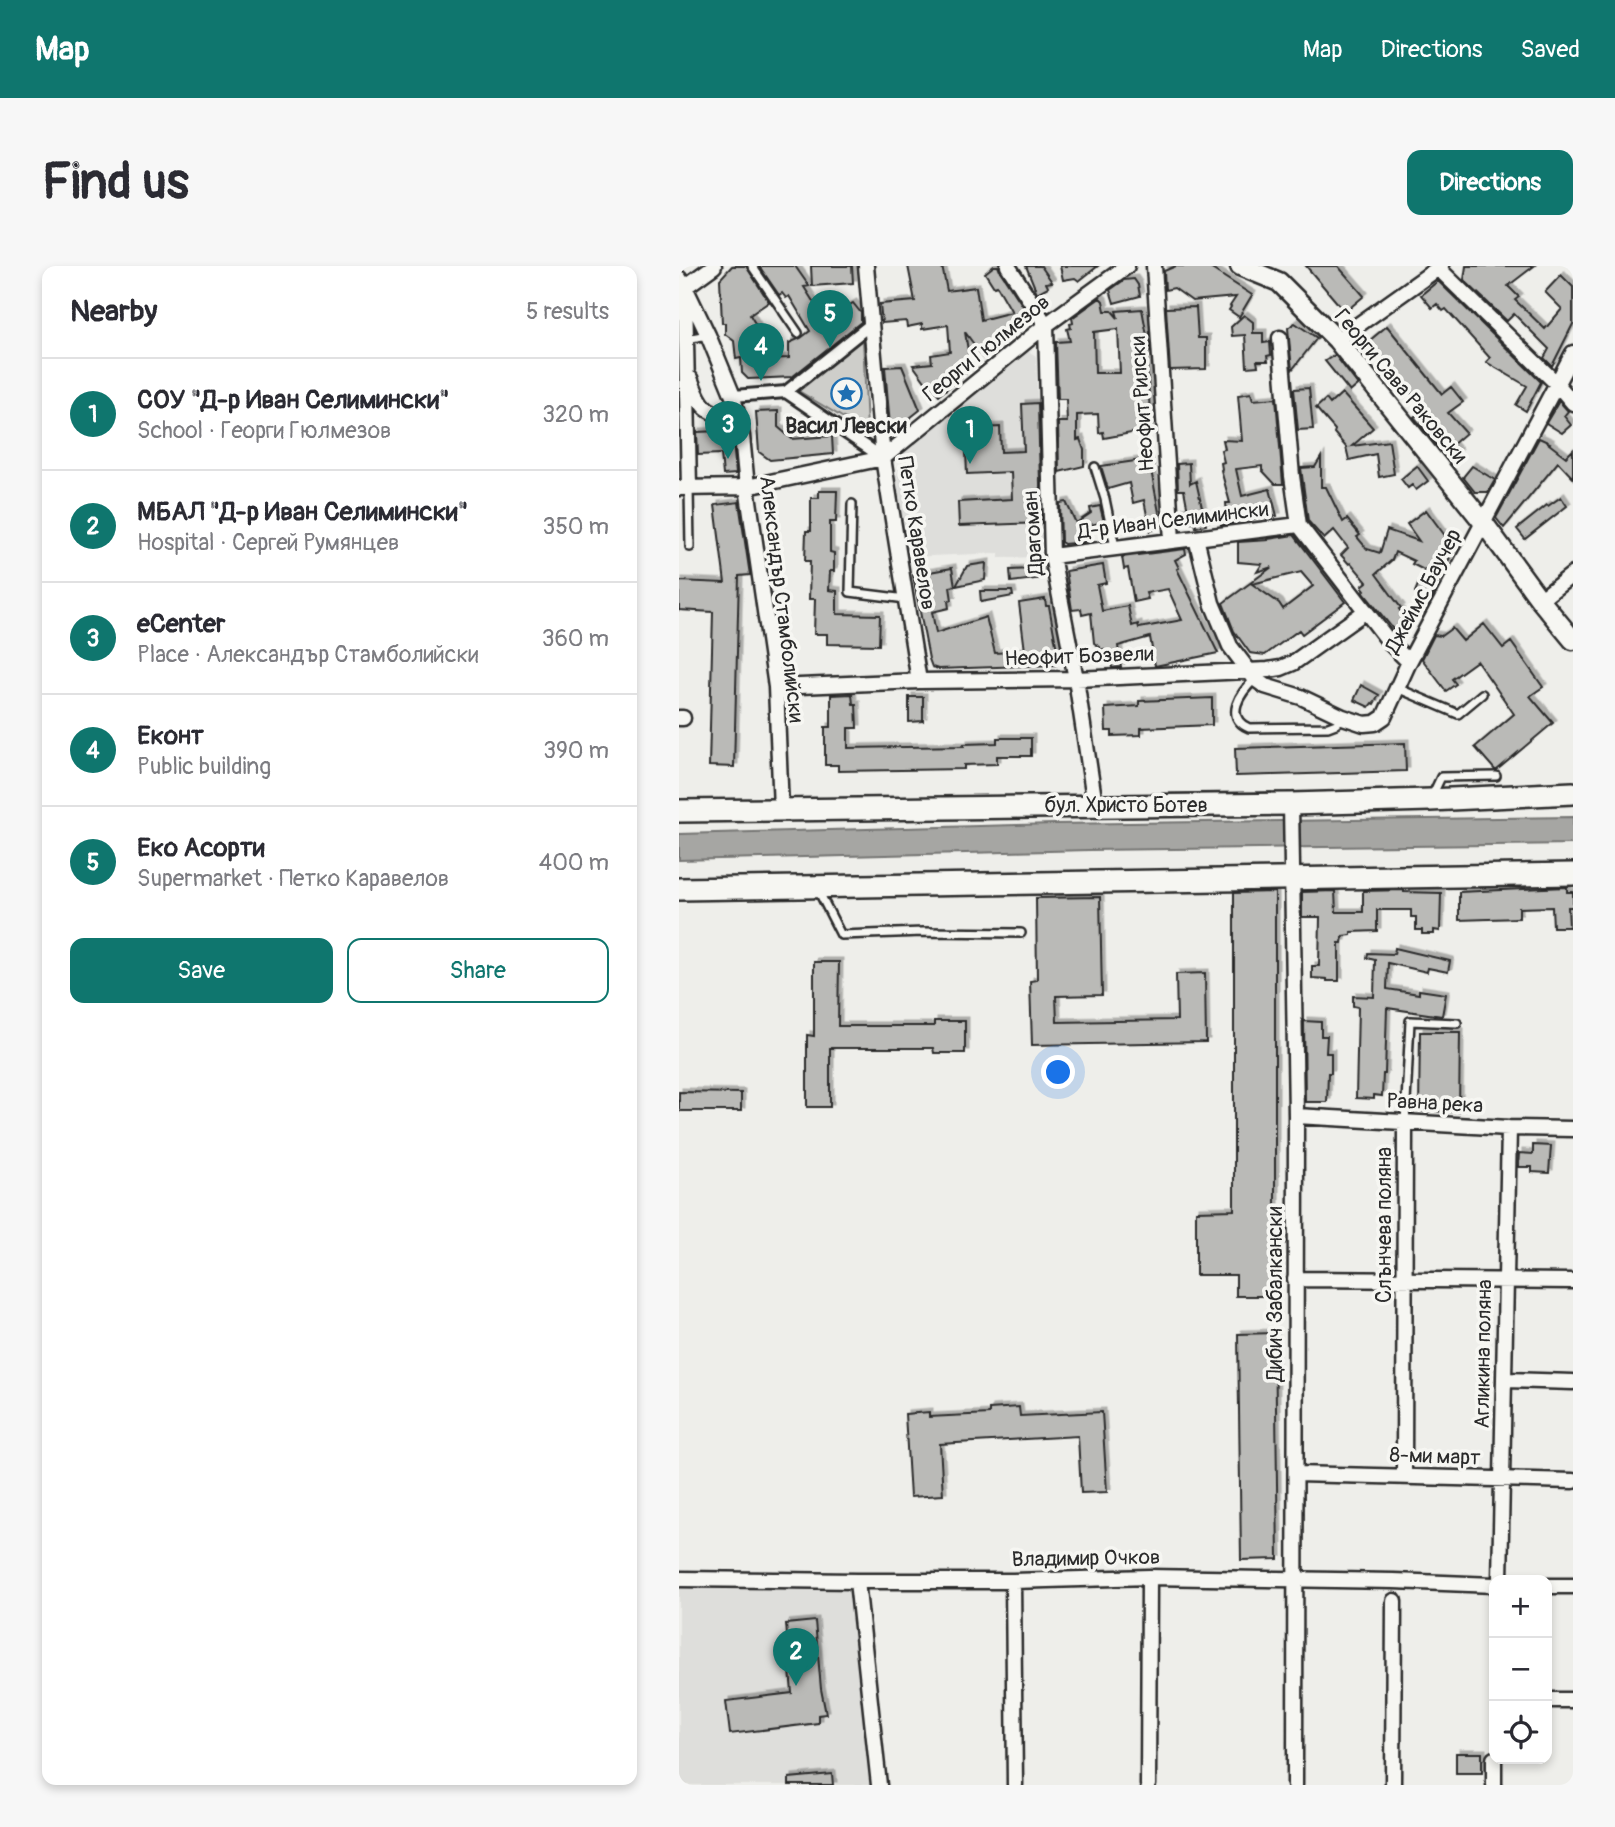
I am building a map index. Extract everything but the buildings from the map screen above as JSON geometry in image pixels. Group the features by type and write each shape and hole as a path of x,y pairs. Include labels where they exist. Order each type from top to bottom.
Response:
{"main road":[{"name":"бул. Христо Ботев","path":"679,811 1291,804 1572,792"},
{"path":"679,889 1573,874"}],"street":[{"path":"684,488 687,372 686,339 682,322 682,282 714,266"},
{"name":"Петко Каравелов","path":"866,266 883,458 919,681"},
{"path":"1008,266 1046,325"},
{"name":"Георги Гюлмезов","path":"684,488 747,487 883,458 1046,325 1127,266"},
{"name":"Неофит Рилски","path":"1154,266 1172,540"},
{"name":"Георги Сава Раковски","path":"1240,266 1277,274 1337,340 1483,522 1573,640"},
{"path":"1337,340 1439,267 1573,403"},
{"name":"Александър Стамболийски","path":"682,282 733,396 742,436 776,687 782,809"},
{"path":"733,396 786,392 871,324"},
{"name":"Драгоман","path":"1046,325 1052,556 1076,679 1094,805"},
{"path":"1280,338 1299,525 1391,644 1409,662"},
{"name":"Джеймс Баучер","path":"1251,675 1265,686 1364,724 1375,723 1384,717 1409,662 1573,353"},
{"path":"687,372 701,403 712,412 733,420 742,436"},
{"path":"786,392 883,458"},
{"name":"Д-р Иван Селимински","path":"1052,556 1299,525"},
{"path":"1196,538 1212,603 1230,646 1251,675"},
{"path":"1540,600 1573,574"},
{"name":"Неофит Бозвели","path":"776,687 919,681 1251,675 1293,663 1366,611"},
{"name":"Дибич Забалкански","path":"1291,804 1296,1116 1295,1785"},
{"name":"Равна река","path":"1296,1116 1573,1129"},
{"name":"Слънчева поляна","path":"1404,1476 1405,1123"},
{"name":"Агликина поляна","path":"1500,1575 1510,1128"},
{"path":"1296,1279 1573,1281"},
{"path":"1504,1380 1573,1382"},
{"name":"8-ми март","path":"1296,1474 1573,1481"},
{"path":"1148,1785 1149,1577"},
{"name":"Владимир Очков","path":"679,1579 1013,1581 1149,1577 1489,1585"},
{"path":"857,1581 879,1785"},
{"path":"1013,1581 1015,1785"},
{"path":"1552,1586 1573,1586"},
{"path":"1393,1785 1394,1601"},
{"path":"1552,1700 1573,1700"},
{"path":"1494,1764 1494,1785"}],"lane":[{"path":"752,266 798,333"},
{"path":"686,339 708,335"},
{"path":"1095,467 1115,548"},
{"path":"684,488 690,547"},
{"path":"852,504 850,592 906,599"},
{"path":"1251,675 1238,699 1238,719 1242,725 1249,728 1328,727 1343,717"},
{"path":"1397,688 1458,714 1482,694"},
{"path":"1430,800 1441,777 1496,776"},
{"path":"816,887 841,934 1021,933"},
{"name":"Слънчева поляна","path":"1405,1123 1410,1021 1457,1023"}],"shaded area":[{"path":"863,339 867,429 862,429 797,390 856,341"},
{"path":"1028,351 1036,356 1043,557 999,558 999,553 908,557 896,477 905,451"},
{"path":"1573,817 1573,844 1090,850 679,860 679,834 1054,824"},
{"path":"679,1585 853,1587 873,1785 679,1785"}],"place":[{"name":"Еко Асорти","path":"830,348"},
{"name":"Еконт","path":"761,381"},
{"name":"Васил Левски","path":"846,394"},
{"name":"eCenter","path":"728,459"},
{"name":"СОУ \"Д-р Иван Селимински\"","path":"970,464"},
{"name":"МБАЛ \"Д-р Иван Селимински\"","path":"796,1686"}]}
